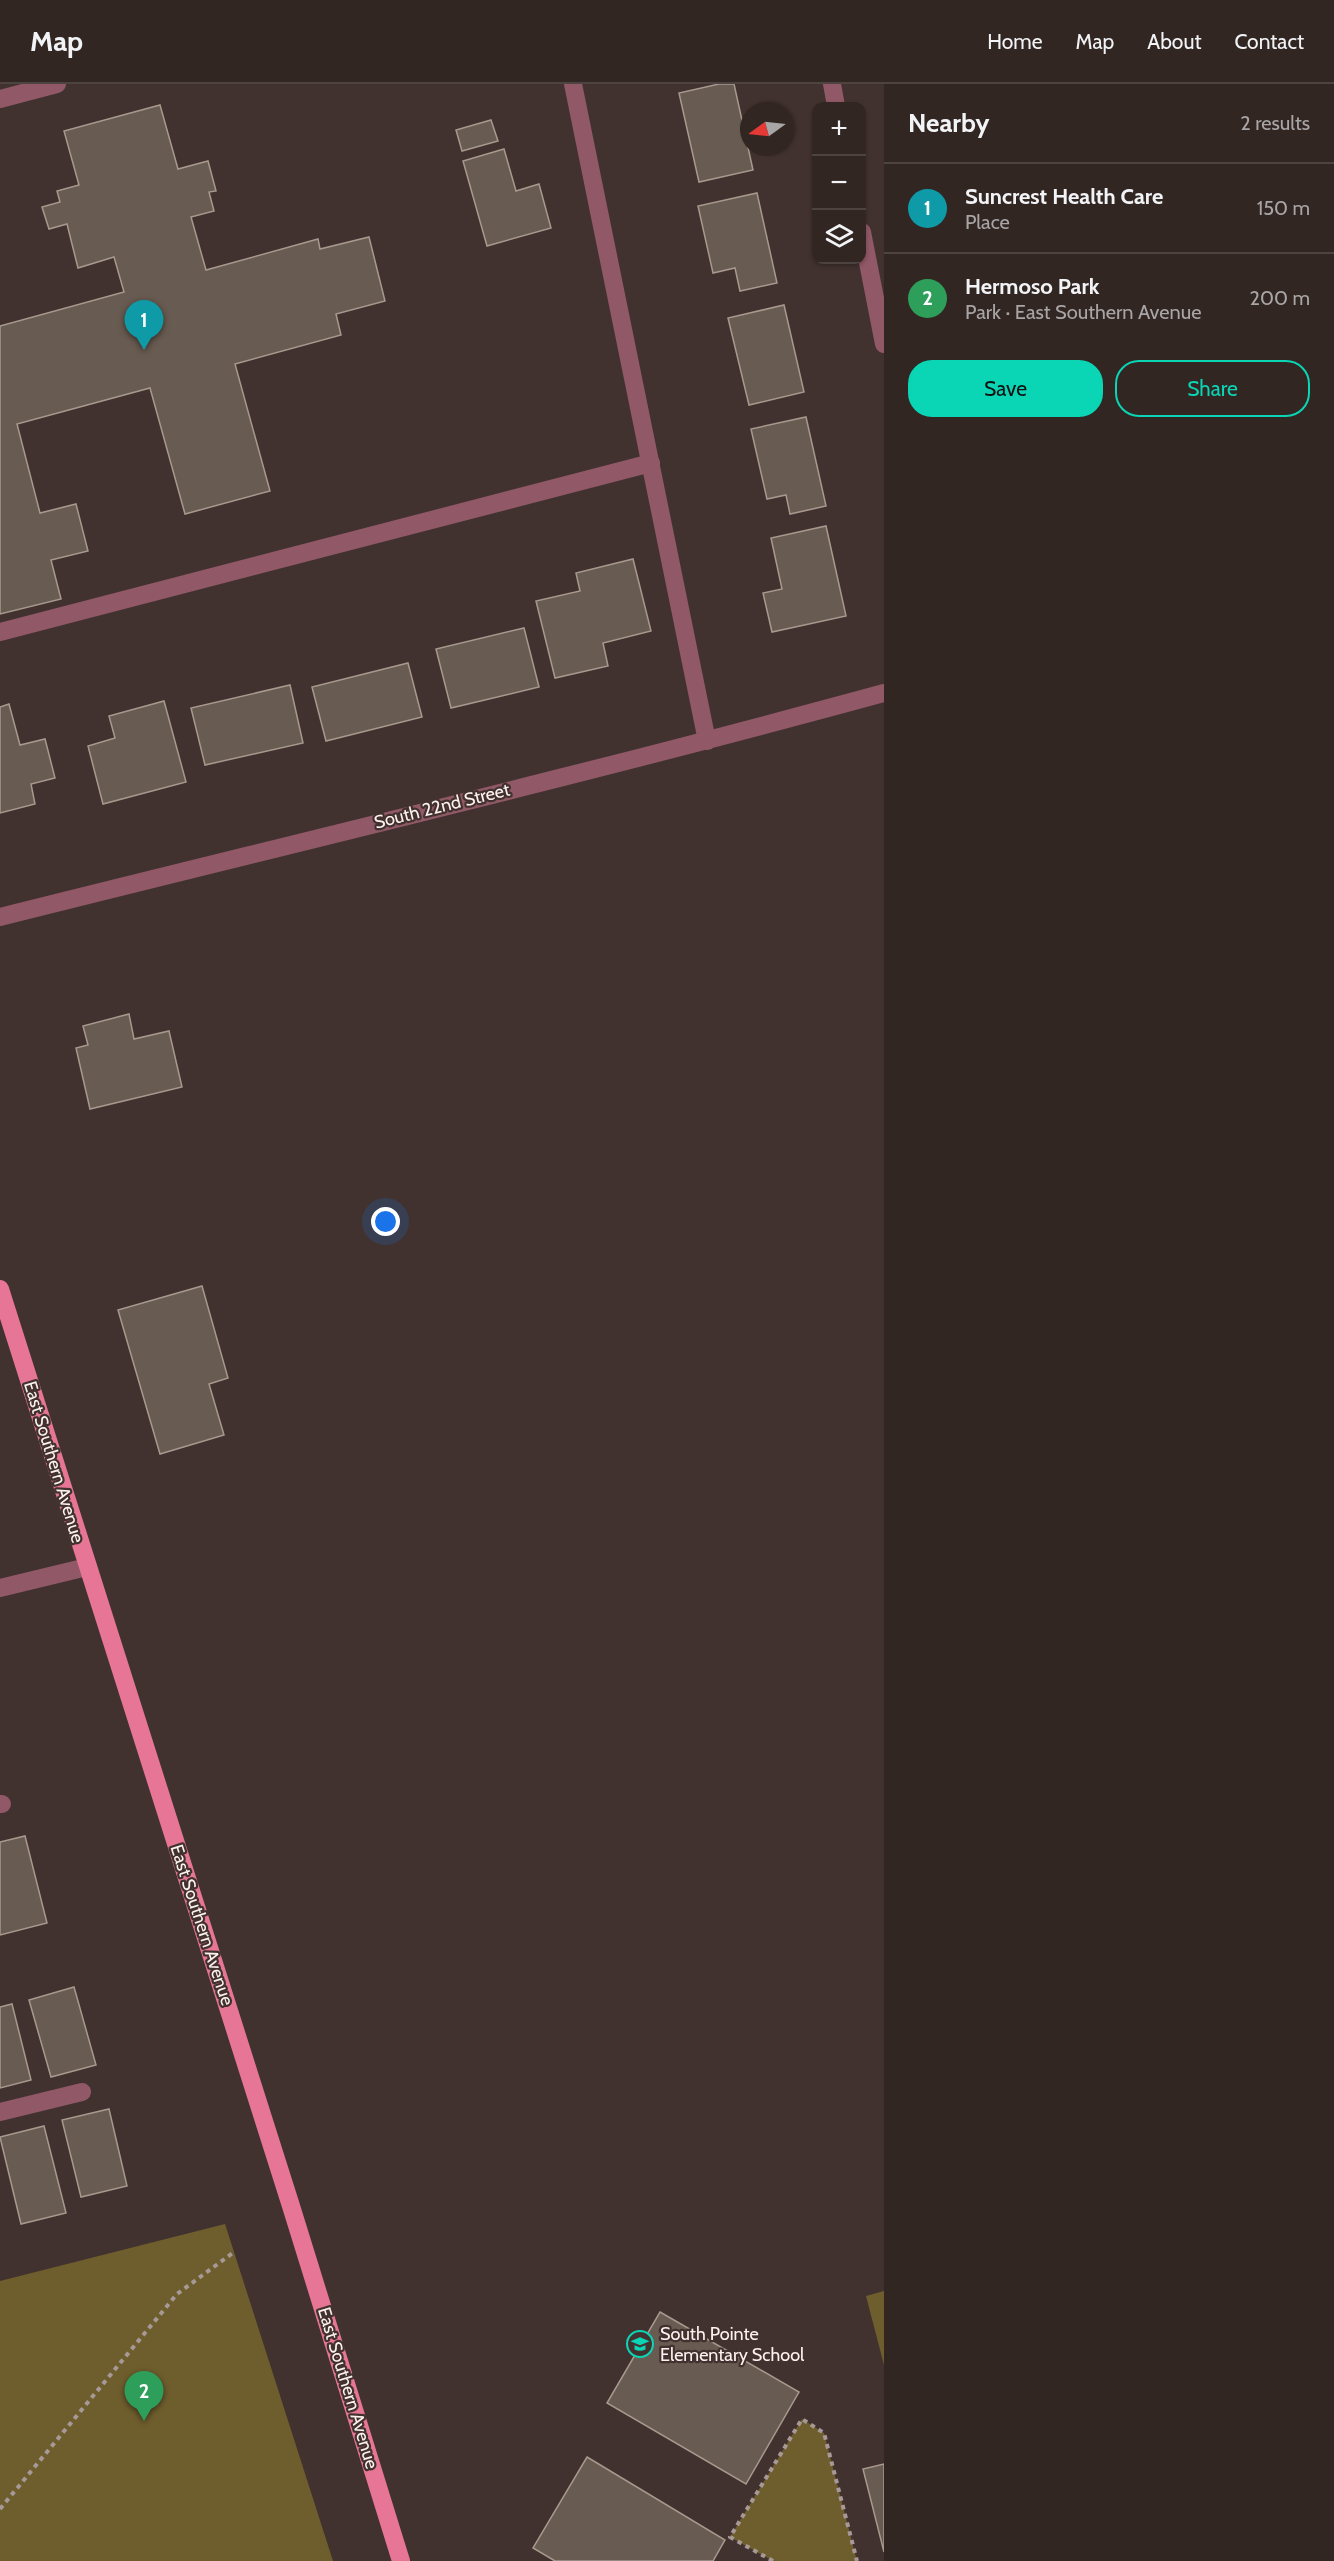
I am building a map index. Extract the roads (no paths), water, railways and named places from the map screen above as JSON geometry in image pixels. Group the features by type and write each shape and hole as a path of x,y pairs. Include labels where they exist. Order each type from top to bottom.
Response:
{"main road":[{"name":"East Southern Avenue","path":"0,1289 291,2206 401,2561"}],"street":[{"path":"0,99 57,84"},
{"path":"573,84 707,741"},
{"path":"832,84 835,102"},
{"path":"866,256 884,344"},
{"path":"0,632 651,463"},
{"name":"South 22nd Street","path":"0,917 707,741 884,693"},
{"path":"0,1588 87,1567"},
{"path":"0,2112 82,2092"}],"place":[{"name":"Suncrest Health Care","path":"144,350"},
{"name":"South Pointe Elementary School","path":"640,2344"},
{"name":"Hermoso Park","path":"144,2421"}]}
